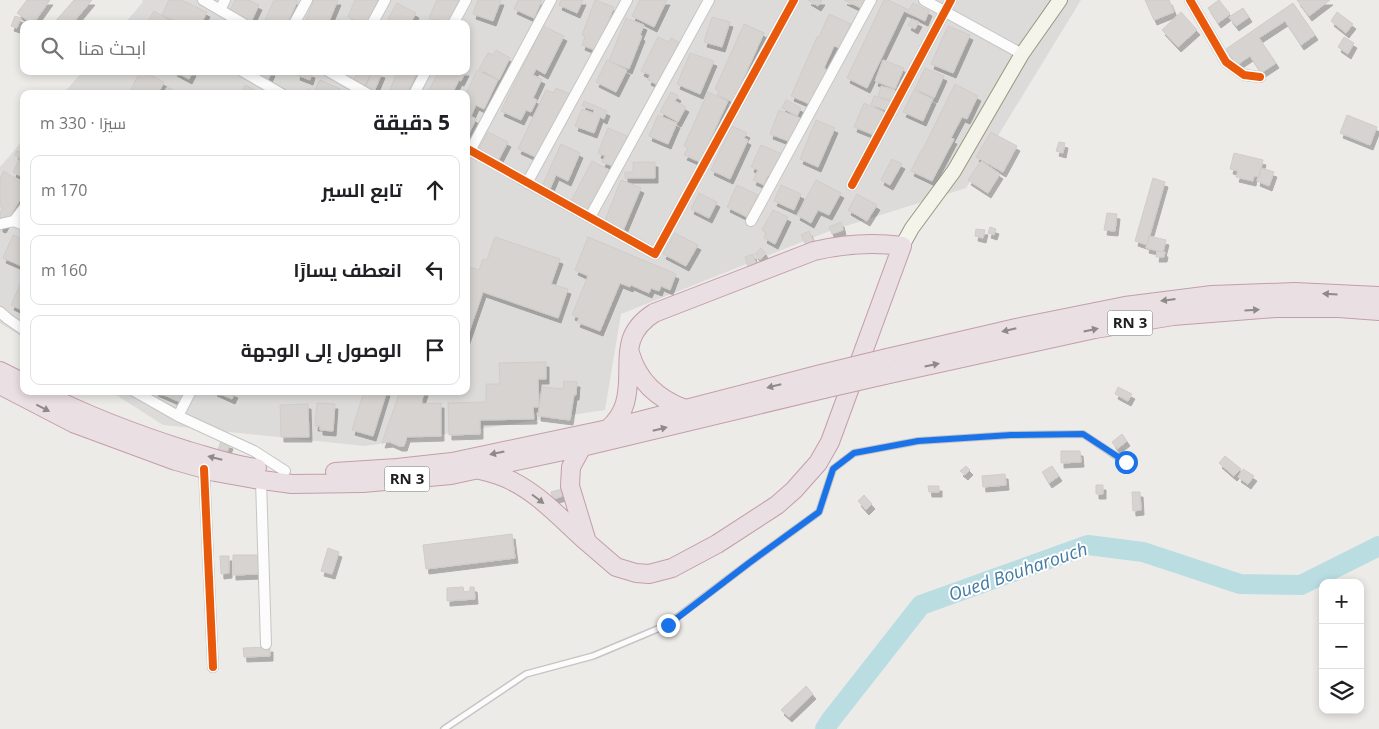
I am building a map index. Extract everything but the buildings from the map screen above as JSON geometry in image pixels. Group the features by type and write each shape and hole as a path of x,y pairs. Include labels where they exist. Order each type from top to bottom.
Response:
{"highway":[{"path":"480,469 503,477 541,500 616,567 636,573 650,574 672,568 717,544 777,505 826,466 830,442 902,246 867,243 849,244 814,251 654,313 637,328 630,342 625,402 618,417 608,429"},
{"name":"RN 3","path":"886,367 1016,328 1125,306 1212,295 1296,292 1379,296"},
{"name":"RN 3","path":"0,385 73,423 176,461 204,469 292,484 363,483 451,475 582,448 822,382 886,367 1095,329 1173,316 1276,308 1339,308 1379,311"},
{"path":"628,349 632,361 644,382 663,398 685,408"},
{"path":"0,371 20,381"},
{"name":"RN 3","path":"46,395 61,403 143,436 206,456 253,468 297,472 342,472 452,462 608,429 685,408 822,382"},
{"path":"582,448 571,467 570,486 587,542"}],"main road":[{"path":"902,246 912,228 954,171 1022,54 1060,0"}],"street":[{"path":"203,0 237,20"},
{"path":"220,10 225,0"},
{"path":"296,20 307,0"},
{"path":"374,20 385,0"},
{"path":"455,20 466,0"},
{"path":"470,146 551,0"},
{"path":"527,183 627,0"},
{"path":"590,218 709,0"},
{"path":"470,151 654,254 794,0"},
{"path":"751,221 871,0"},
{"path":"924,0 1022,54"},
{"path":"852,185 951,0"},
{"path":"1190,0 1226,62 1244,75 1260,77"},
{"path":"249,75 275,90"},
{"path":"416,90 424,75"},
{"path":"346,78 362,90"},
{"path":"0,224 19,223"},
{"path":"0,312 20,327"},
{"path":"141,395 178,416 254,451 285,471"},
{"path":"178,416 189,395"},
{"path":"204,469 212,666"},
{"path":"261,480 266,644"}],"lane":[{"path":"444,729 526,674 593,656 668,625 819,512 826,466 854,453 918,441 1011,435 1083,434 1126,462"}],"shaded area":[{"path":"142,0 1081,0 966,188 827,232 621,314 605,410 365,446 163,425 116,395 470,395 470,90 66,90 80,75 470,75 470,20 127,20 143,2"},
{"path":"20,144 20,336 0,323 0,167"}],"waterway":[{"name":"Oued Bouharouch","path":"825,729 921,605 1088,545 1143,552 1240,584 1301,585 1379,546"}],"cycle path":[{"path":"470,150 655,254 794,0"},
{"path":"852,185 951,0"},
{"path":"1190,0 1226,62 1244,75 1260,77"},
{"path":"204,469 213,667"}],"route":[{"path":"668,625 819,512 833,469 854,453 918,441 1011,435 1083,434 1126,462"}]}
